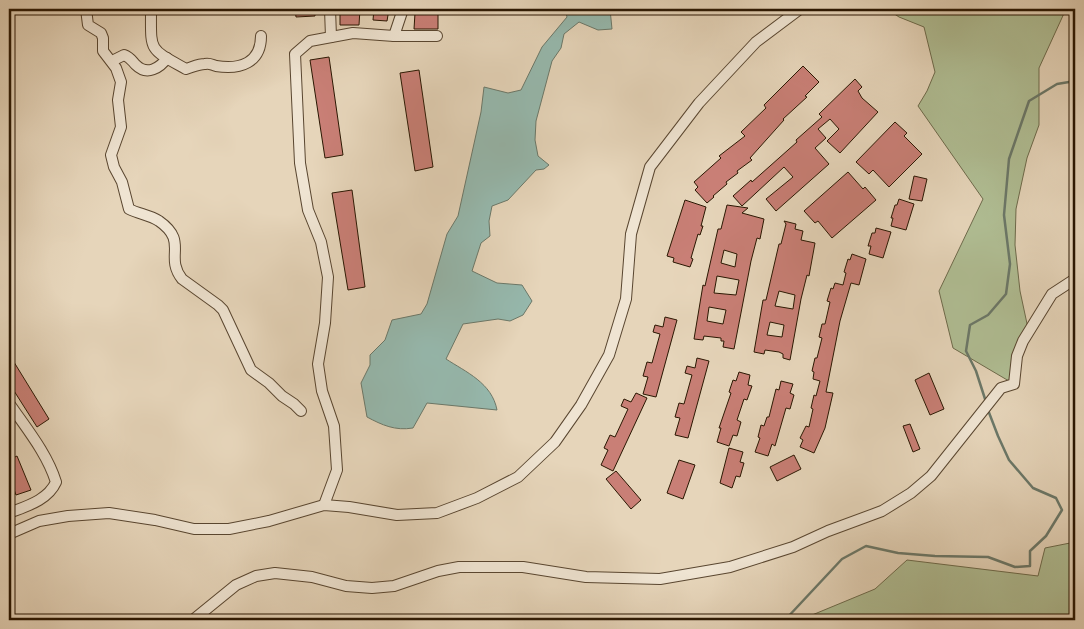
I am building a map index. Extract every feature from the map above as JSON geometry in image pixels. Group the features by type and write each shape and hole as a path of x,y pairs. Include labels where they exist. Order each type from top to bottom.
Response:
{"street":[{"path":"86,9 88,24 102,34 103,51 112,61 120,76 118,100 121,127 111,155 114,167 122,182 129,209 158,220 172,232 176,243 174,262 182,280 223,310 251,370 269,382 282,396 301,411"},
{"path":"150,9 151,41 156,51 186,68 202,64 241,66 255,58 261,46 260,36"},
{"path":"330,9 331,37"},
{"path":"394,36 404,9"},
{"path":"9,534 39,521 68,516 108,513 155,520 194,530 229,529 269,521 324,505 349,506 397,515 437,513 477,498 518,477 555,442 581,405 609,355 626,299 631,234 650,167 699,103 756,42 800,9"},
{"path":"324,505 337,470 334,426 322,391 318,364 325,324 328,277 322,242 308,210 300,163 295,54 310,41 353,34 437,36"},
{"path":"112,61 124,54 137,66 144,70 152,70 158,68 167,58"},
{"path":"193,620 236,585 256,576 275,573 312,577 346,586 372,588 394,586 438,571 460,567 523,567 586,577 660,579 730,567 793,547 828,531 882,511 911,493 931,476 1001,388 1014,384 1017,356 1023,341 1052,294 1075,279"},
{"path":"9,403 30,432 52,469 56,482 52,492 33,503 9,513"}],"green space":[{"path":"887,9 1066,9 1039,68 1039,125 1027,158 1016,209 1015,245 1020,291 1029,333 1014,384 953,348 939,291 983,199 918,106 935,72 924,27 899,17"},
{"path":"1075,542 1075,620 800,620 875,589 907,560 1038,576 1045,548"}],"water":[{"path":"565,9 610,9 612,29 598,30 579,22 564,34 561,48 552,61 536,121 535,140 538,156 549,165 544,169 536,170 508,200 492,206 489,221 490,236 481,243 472,271 497,283 522,285 532,301 523,315 510,321 498,319 463,324 446,359 484,385 490,392 497,410 427,403 413,428 394,428 378,423 367,417 361,383 370,365 370,355 385,340 392,320 421,314 427,304 447,234 458,216 481,112 484,87 508,93 521,90 542,47 567,17"}],"building":[{"path":"295,9 315,9 315,16 296,17"},
{"path":"340,9 360,9 359,25 340,25"},
{"path":"374,9 389,9 387,21 373,20"},
{"path":"415,13 438,14 438,29 414,29"},
{"path":"329,57 343,155 325,158 310,60"},
{"path":"803,66 819,82 805,96 807,97 783,119 750,158 752,160 737,171 738,173 726,182 727,184 707,203 695,190 698,187 694,182 721,158 719,156 745,136 741,132 766,108 764,105"},
{"path":"419,70 433,167 415,171 400,73"},
{"path":"855,79 862,87 858,91 862,98 878,112 840,153 827,141 839,129 830,119 818,129 826,138 815,148 829,164 776,211 766,199 793,177 784,167 742,206 733,196 751,180 752,182 797,142 796,140 822,117 819,114"},
{"path":"895,122 907,133 904,136 922,154 889,187 873,170 869,174 856,162"},
{"path":"848,172 876,200 832,238 818,221 815,223 804,211"},
{"path":"914,176 927,179 922,201 909,199"},
{"path":"352,190 365,287 348,290 332,193"},
{"path":"899,199 914,204 906,230 891,226 893,218 891,218"},
{"path":"685,200 706,207 701,226 703,226 700,235 698,234 690,267 673,262 674,258 667,256"},
{"path":"727,205 748,208 742,213 764,219 760,239 757,238 751,261 734,349 723,347 724,341 721,341 721,338 704,336 703,340 694,339 703,285 705,286 718,229 721,229","holes":["724,250 737,254 735,267 721,263","717,276 739,280 736,295 714,293","709,307 726,310 723,324 707,321"]},
{"path":"784,221 796,224 795,229 803,231 801,240 815,243 809,276 807,275 801,299 790,360 783,358 783,354 779,352 765,350 764,354 754,352 763,300 766,300 779,244 781,244 786,224","holes":["779,291 795,295 793,309 775,306","770,322 784,325 782,337 767,335"]},
{"path":"876,228 891,232 883,258 869,254 871,246 868,246 872,233 875,233"},
{"path":"852,254 866,259 859,285 851,283 840,321 826,392 833,393 825,428 814,453 800,447 803,440 800,438 806,426 809,427 814,395 816,396 820,381 813,379 814,372 812,371 822,338 819,337 822,324 825,324 830,302 827,301 831,288 833,289 835,283 843,285 846,273 844,272 848,259 850,260"},
{"path":"665,317 677,320 656,397 643,394 648,377 643,376 647,362 652,363 660,334 653,332 655,325 663,327"},
{"path":"9,354 49,419 37,427 9,383"},
{"path":"697,358 709,361 688,438 675,435 680,418 675,417 679,403 684,404 692,375 685,373 687,366 695,368"},
{"path":"739,372 750,375 748,385 752,386 747,400 744,399 737,420 741,422 737,436 733,435 729,446 717,442 721,428 719,428 731,393 729,392 733,380 736,381"},
{"path":"929,373 944,409 930,415 915,380"},
{"path":"781,381 793,384 790,393 794,395 790,409 786,408 775,446 772,444 768,456 755,452 760,438 758,437 761,425 764,426 767,417 769,417 776,389 779,390"},
{"path":"636,393 647,398 613,471 601,465 608,450 604,448 610,435 615,437 628,409 621,406 624,399 631,402"},
{"path":"910,424 920,449 913,452 903,426"},
{"path":"9,446 15,457 17,456 31,490 16,495 9,475"},
{"path":"729,448 743,452 740,462 744,463 740,477 736,476 732,488 720,483"},
{"path":"794,455 801,469 777,481 770,467"},
{"path":"679,460 695,465 683,499 667,493"},
{"path":"616,471 641,500 631,509 606,479"}],"waterway":[{"path":"986,402 976,371 966,351 970,325 988,315 1006,294 1010,264 1004,215 1009,159 1029,101 1057,84 1075,81"},
{"path":"785,620 842,559 866,546 898,553 988,557 1015,567 1030,566 1030,551 1046,536 1062,510 1056,498 1033,488 1009,460 988,410"}]}
